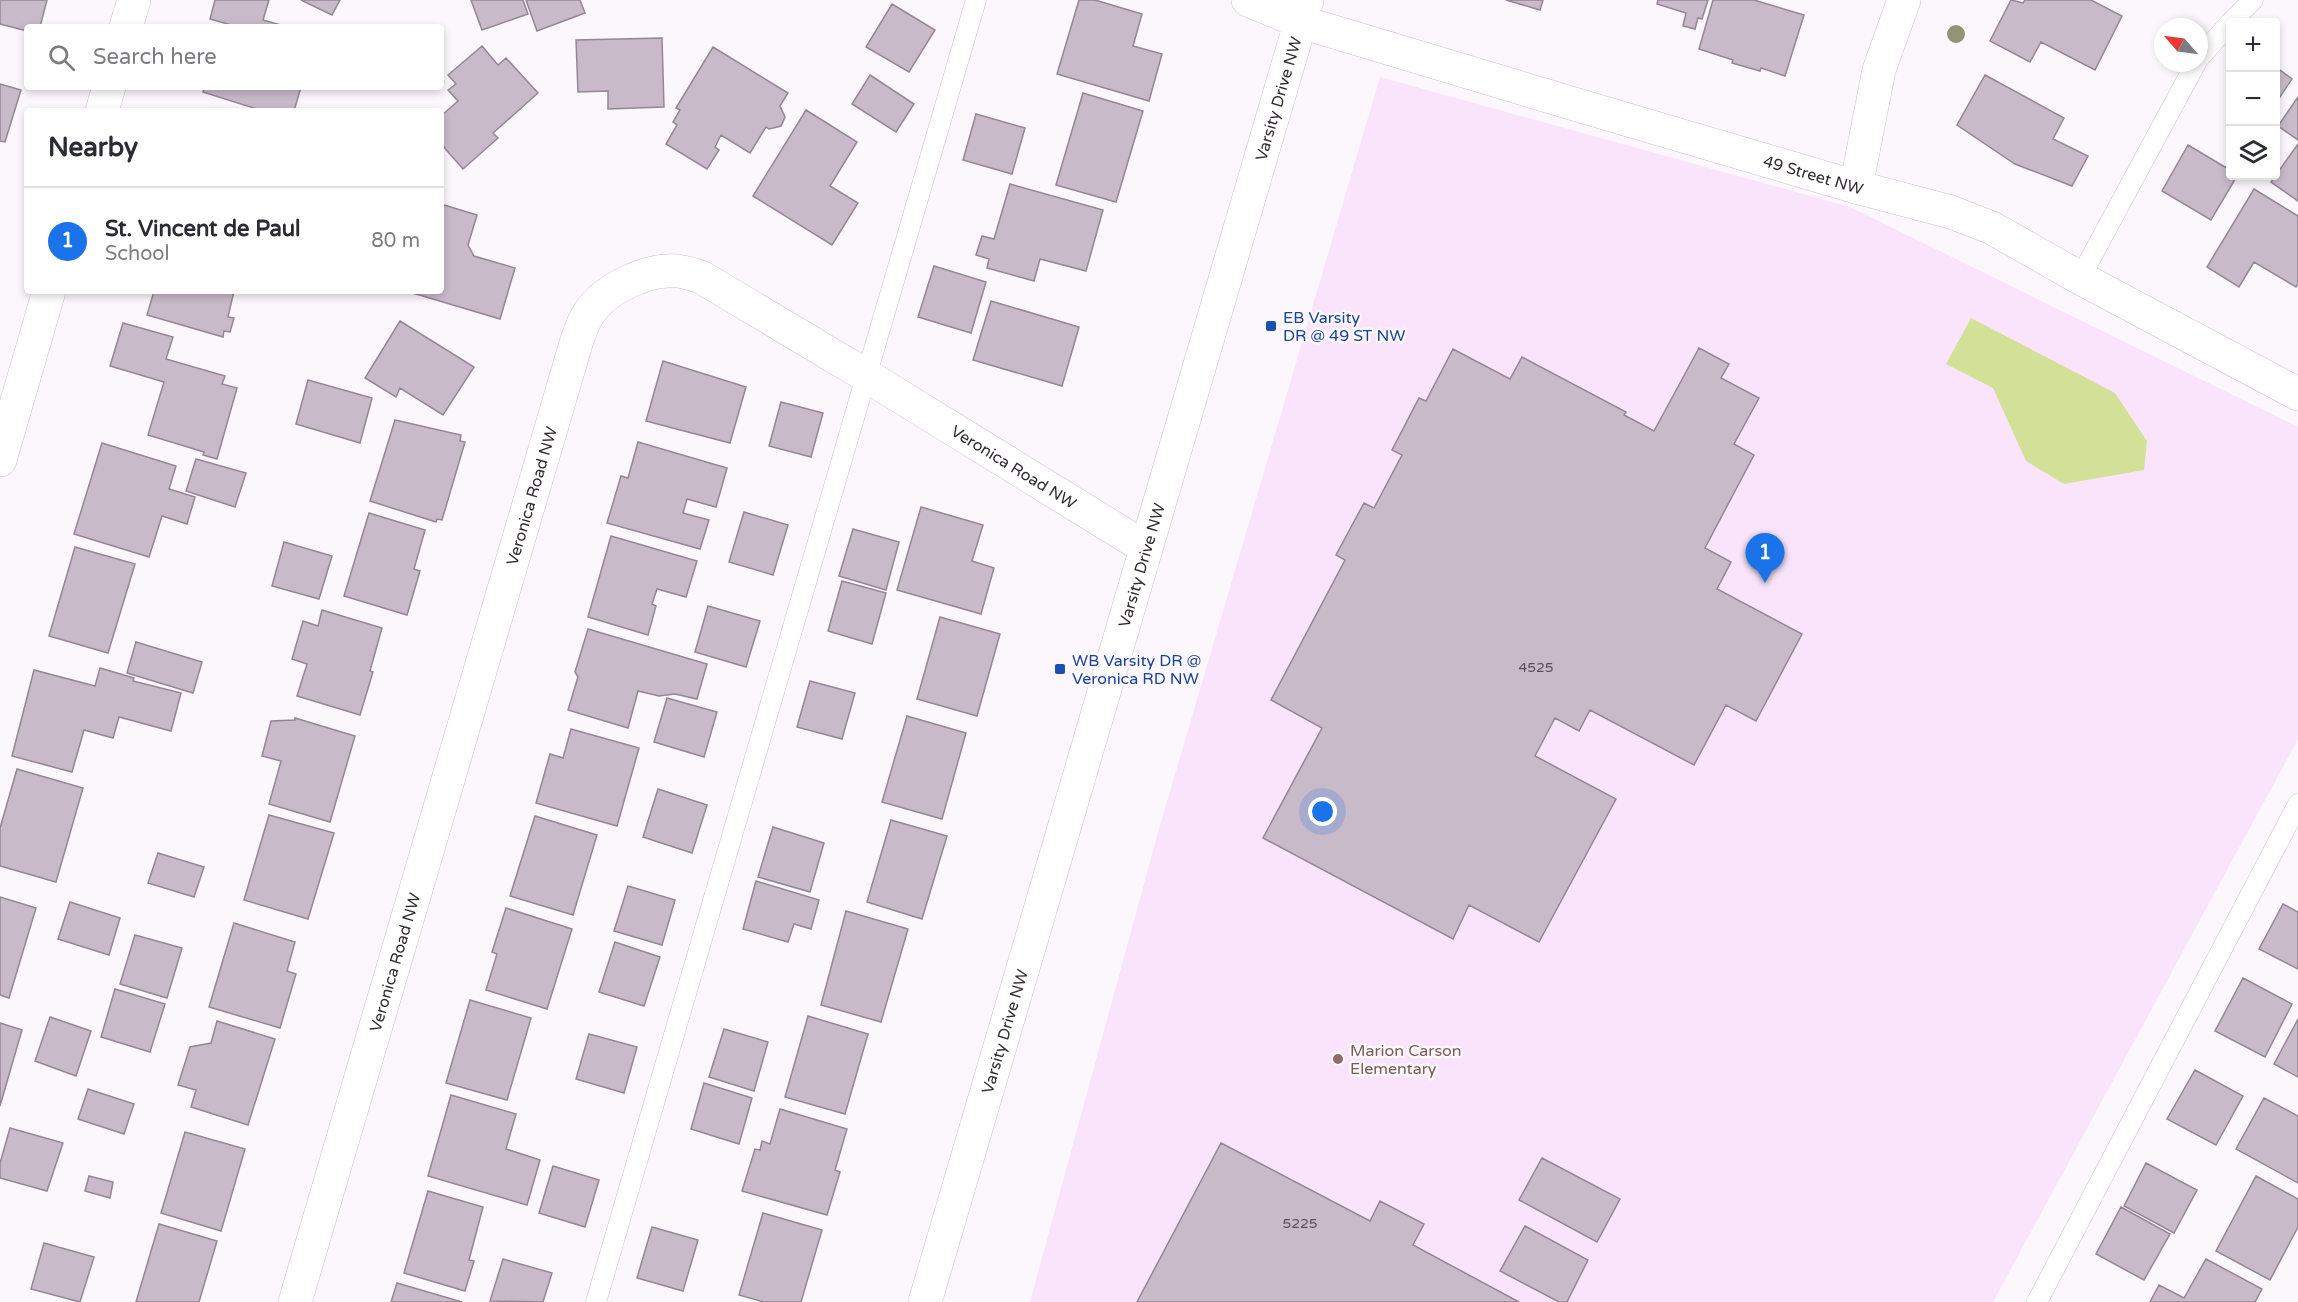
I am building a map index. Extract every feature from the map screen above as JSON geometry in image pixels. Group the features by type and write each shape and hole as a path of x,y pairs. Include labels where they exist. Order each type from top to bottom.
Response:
{"street":[{"path":"127,24 134,0"},
{"name":"49 Street NW","path":"1248,0 1304,11 1856,187 1951,212 1992,228 2080,278 2298,394"},
{"path":"1856,187 1879,70 1904,0"},
{"name":"Varsity Drive NW","path":"925,1302 1304,11"},
{"path":"103,108 108,90"},
{"name":"Veronica Road NW","path":"295,1302 577,340 586,317 603,298 620,286 644,276 678,271 701,277 1146,548"},
{"path":"0,460 48,294"}],"lane":[{"path":"596,1302 976,0"},
{"path":"2236,18 2253,0"},
{"path":"2208,48 2226,28"},
{"path":"2080,278 2191,72"},
{"path":"2037,1302 2298,804"}],"shaded area":[{"path":"1380,77 1850,207 2298,427 2298,739 1993,1302 1030,1302 1159,829"}],"green space":[{"path":"1971,318 2115,393 2147,441 2144,470 2064,484 2026,461 1993,388 1946,364"}],"building":[{"path":"0,0 47,0 41,24 24,24 24,30 0,24"},
{"path":"215,0 269,0 263,20 277,24 228,24 210,19"},
{"path":"301,0 340,0 332,15"},
{"path":"471,0 523,0 528,14 482,30"},
{"path":"526,0 580,0 585,13 537,31"},
{"path":"1079,0 1095,0 1142,14 1133,46 1162,54 1149,101 1057,74"},
{"path":"1506,0 1543,0 1540,10"},
{"path":"1658,0 1708,0 1702,19 1698,18 1695,29 1683,26 1686,13 1657,4"},
{"path":"1713,0 1754,0 1804,15 1785,76 1761,68 1760,71 1732,63 1733,60 1699,49"},
{"path":"2011,0 2023,3 2025,0 2091,0 2122,16 2095,70 2041,42 2030,62 1990,41"},
{"path":"892,4 935,30 909,72 866,47"},
{"path":"662,38 664,107 608,109 608,91 578,92 576,40"},
{"path":"482,46 498,65 506,58 538,93 493,133 498,138 463,169 444,147 444,113 458,101 448,90 456,84 448,75"},
{"path":"713,47 788,93 780,106 785,117 781,126 769,129 766,127 750,153 721,135 715,147 719,150 707,169 666,144 677,125 673,122 680,110 676,108"},
{"path":"2280,70 2292,79 2280,97"},
{"path":"870,75 914,104 896,132 852,104"},
{"path":"1985,75 2064,118 2053,139 2088,156 2072,186 2015,164 1957,125"},
{"path":"0,84 21,90 5,142 0,141"},
{"path":"204,90 300,90 295,108 254,108 203,92"},
{"path":"1083,93 1143,111 1116,202 1056,185"},
{"path":"2298,97 2298,140 2280,127 2280,123"},
{"path":"806,110 857,142 830,186 858,203 832,245 753,196"},
{"path":"976,114 1025,128 1012,174 963,160"},
{"path":"2298,144 2298,201 2271,182 2280,180 2280,169"},
{"path":"2188,145 2226,168 2226,180 2235,180 2211,220 2162,191"},
{"path":"1010,184 1103,210 1086,271 1040,259 1034,281 987,268 989,259 976,255 982,236 994,239"},
{"path":"2254,189 2298,216 2298,284 2296,287 2254,262 2239,287 2207,267"},
{"path":"444,205 477,215 468,245 474,256 515,268 500,319 416,294 444,294"},
{"path":"934,266 986,282 971,333 918,317"},
{"path":"153,294 233,294 228,317 234,318 230,332 224,331 223,337 147,315"},
{"path":"991,301 1079,327 1062,386 973,360"},
{"path":"400,321 474,367 443,415 400,388 396,397 365,378"},
{"path":"123,323 173,337 166,359 225,376 222,384 237,388 217,459 203,455 204,452 148,435 164,382 110,366"},
{"path":"1699,348 1729,364 1721,378 1759,398 1734,444 1754,455 1705,548 1731,562 1717,589 1802,634 1756,721 1726,705 1694,765 1590,710 1579,731 1555,718 1535,756 1616,799 1539,942 1469,905 1453,939 1263,838 1322,728 1271,700 1345,560 1336,555 1364,503 1374,508 1402,455 1392,450 1419,398 1426,401 1453,349 1510,379 1522,357 1626,412 1624,415 1654,431"},
{"path":"663,361 746,387 730,443 646,421"},
{"path":"308,380 372,398 360,443 296,424"},
{"path":"781,402 823,413 811,457 769,446"},
{"path":"395,420 461,435 460,441 465,442 442,520 437,519 436,522 370,501"},
{"path":"638,442 727,468 716,507 687,499 683,513 709,520 700,549 607,523 621,476 628,478"},
{"path":"102,443 176,466 169,489 195,497 187,524 162,516 149,557 74,534"},
{"path":"196,459 246,473 235,507 186,491"},
{"path":"921,507 983,525 972,561 994,568 981,614 897,590"},
{"path":"744,512 788,525 773,575 729,562"},
{"path":"369,513 425,530 414,569 420,571 407,615 344,596"},
{"path":"853,529 899,542 886,590 839,576"},
{"path":"611,536 697,561 686,597 657,589 652,604 656,606 648,635 588,617"},
{"path":"284,542 332,556 319,599 272,586"},
{"path":"75,547 135,564 108,653 49,636"},
{"path":"842,581 886,593 872,644 828,631"},
{"path":"708,606 760,621 746,667 695,652"},
{"path":"322,610 382,628 370,671 373,672 360,715 297,696 307,664 292,659 303,621 318,626"},
{"path":"940,617 1000,634 977,716 917,699"},
{"path":"588,629 707,664 697,699 675,694 659,696 638,691 628,728 568,710 578,677 575,672"},
{"path":"136,642 202,662 193,693 127,673"},
{"path":"100,668 134,678 133,681 181,693 171,731 119,717 113,738 84,730 72,772 12,756 34,670 95,686"},
{"path":"810,681 855,693 842,739 797,727"},
{"path":"667,698 717,712 704,757 654,742"},
{"path":"907,716 966,733 942,819 882,802"},
{"path":"295,718 355,736 330,822 269,804 281,761 262,756 271,721 295,720"},
{"path":"571,729 639,748 617,826 536,803 550,754 563,758"},
{"path":"17,769 83,788 56,882 0,866 0,828"},
{"path":"658,789 707,805 692,853 643,837"},
{"path":"269,815 334,833 308,919 244,900"},
{"path":"535,816 597,835 573,915 510,896"},
{"path":"891,820 947,836 922,919 867,902"},
{"path":"773,827 824,843 810,892 758,877"},
{"path":"158,853 204,867 194,897 148,883"},
{"path":"756,881 819,900 811,929 794,924 788,942 743,929"},
{"path":"628,886 675,900 662,945 614,931"},
{"path":"0,897 36,908 9,998 0,995"},
{"path":"70,902 120,918 109,955 58,939"},
{"path":"2283,904 2298,912 2298,969 2259,949"},
{"path":"506,908 572,929 547,1009 486,990 497,954 492,952"},
{"path":"846,911 908,929 881,1022 821,1005"},
{"path":"234,923 295,942 287,971 296,974 280,1028 209,1007"},
{"path":"135,935 182,948 167,998 120,984"},
{"path":"615,942 660,957 644,1006 599,992"},
{"path":"2243,978 2292,1004 2265,1057 2215,1031"},
{"path":"115,989 165,1004 150,1052 101,1037"},
{"path":"470,1000 531,1018 507,1100 446,1083"},
{"path":"808,1016 868,1034 845,1114 785,1097"},
{"path":"50,1017 91,1031 76,1076 35,1061"},
{"path":"2298,1019 2298,1077 2274,1064"},
{"path":"217,1021 275,1039 248,1125 191,1107 196,1090 178,1085 190,1047 211,1043"},
{"path":"0,1023 22,1030 0,1106"},
{"path":"724,1029 768,1042 754,1091 709,1077"},
{"path":"589,1034 637,1047 624,1093 576,1079"},
{"path":"2195,1070 2243,1096 2216,1145 2167,1119"},
{"path":"704,1083 752,1098 739,1144 691,1129"},
{"path":"88,1089 134,1104 124,1134 78,1119"},
{"path":"451,1095 516,1114 506,1149 540,1160 527,1205 428,1176"},
{"path":"2264,1098 2298,1116 2298,1183 2236,1149"},
{"path":"780,1109 847,1129 835,1170 840,1172 827,1215 742,1191 755,1149 760,1150 762,1141 770,1144"},
{"path":"10,1128 63,1143 47,1191 0,1178 0,1163"},
{"path":"185,1132 245,1149 221,1231 161,1213"},
{"path":"1221,1143 1370,1221 1380,1201 1424,1224 1413,1245 1519,1302 1137,1302"},
{"path":"1542,1158 1620,1199 1597,1242 1519,1200"},
{"path":"2146,1163 2197,1190 2174,1233 2124,1206"},
{"path":"553,1166 599,1180 585,1227 539,1213"},
{"path":"89,1176 113,1182 110,1198 85,1191"},
{"path":"2256,1176 2298,1199 2298,1227 2270,1280 2216,1251"},
{"path":"428,1191 483,1207 469,1260 474,1261 465,1291 404,1273"},
{"path":"2121,1207 2170,1234 2144,1280 2096,1254"},
{"path":"763,1213 822,1230 801,1302 764,1302 739,1295"},
{"path":"159,1224 217,1241 199,1302 136,1302"},
{"path":"1525,1226 1588,1260 1567,1302 1559,1302 1500,1271"},
{"path":"652,1227 698,1240 683,1291 637,1278"},
{"path":"44,1243 94,1257 80,1302 31,1289"},
{"path":"503,1259 552,1273 543,1302 490,1301"},
{"path":"2206,1259 2262,1289 2255,1302 2150,1302 2159,1285 2184,1298"},
{"path":"397,1283 462,1302 391,1302"}],"place":[{"name":"EB Varsity DR @ 49 ST NW","path":"1271,326"},
{"name":"St. Vincent de Paul","path":"1765,583"},
{"name":"WB Varsity DR @ Veronica RD NW","path":"1060,669"},
{"name":"Marion Carson Elementary","path":"1338,1059"}]}
